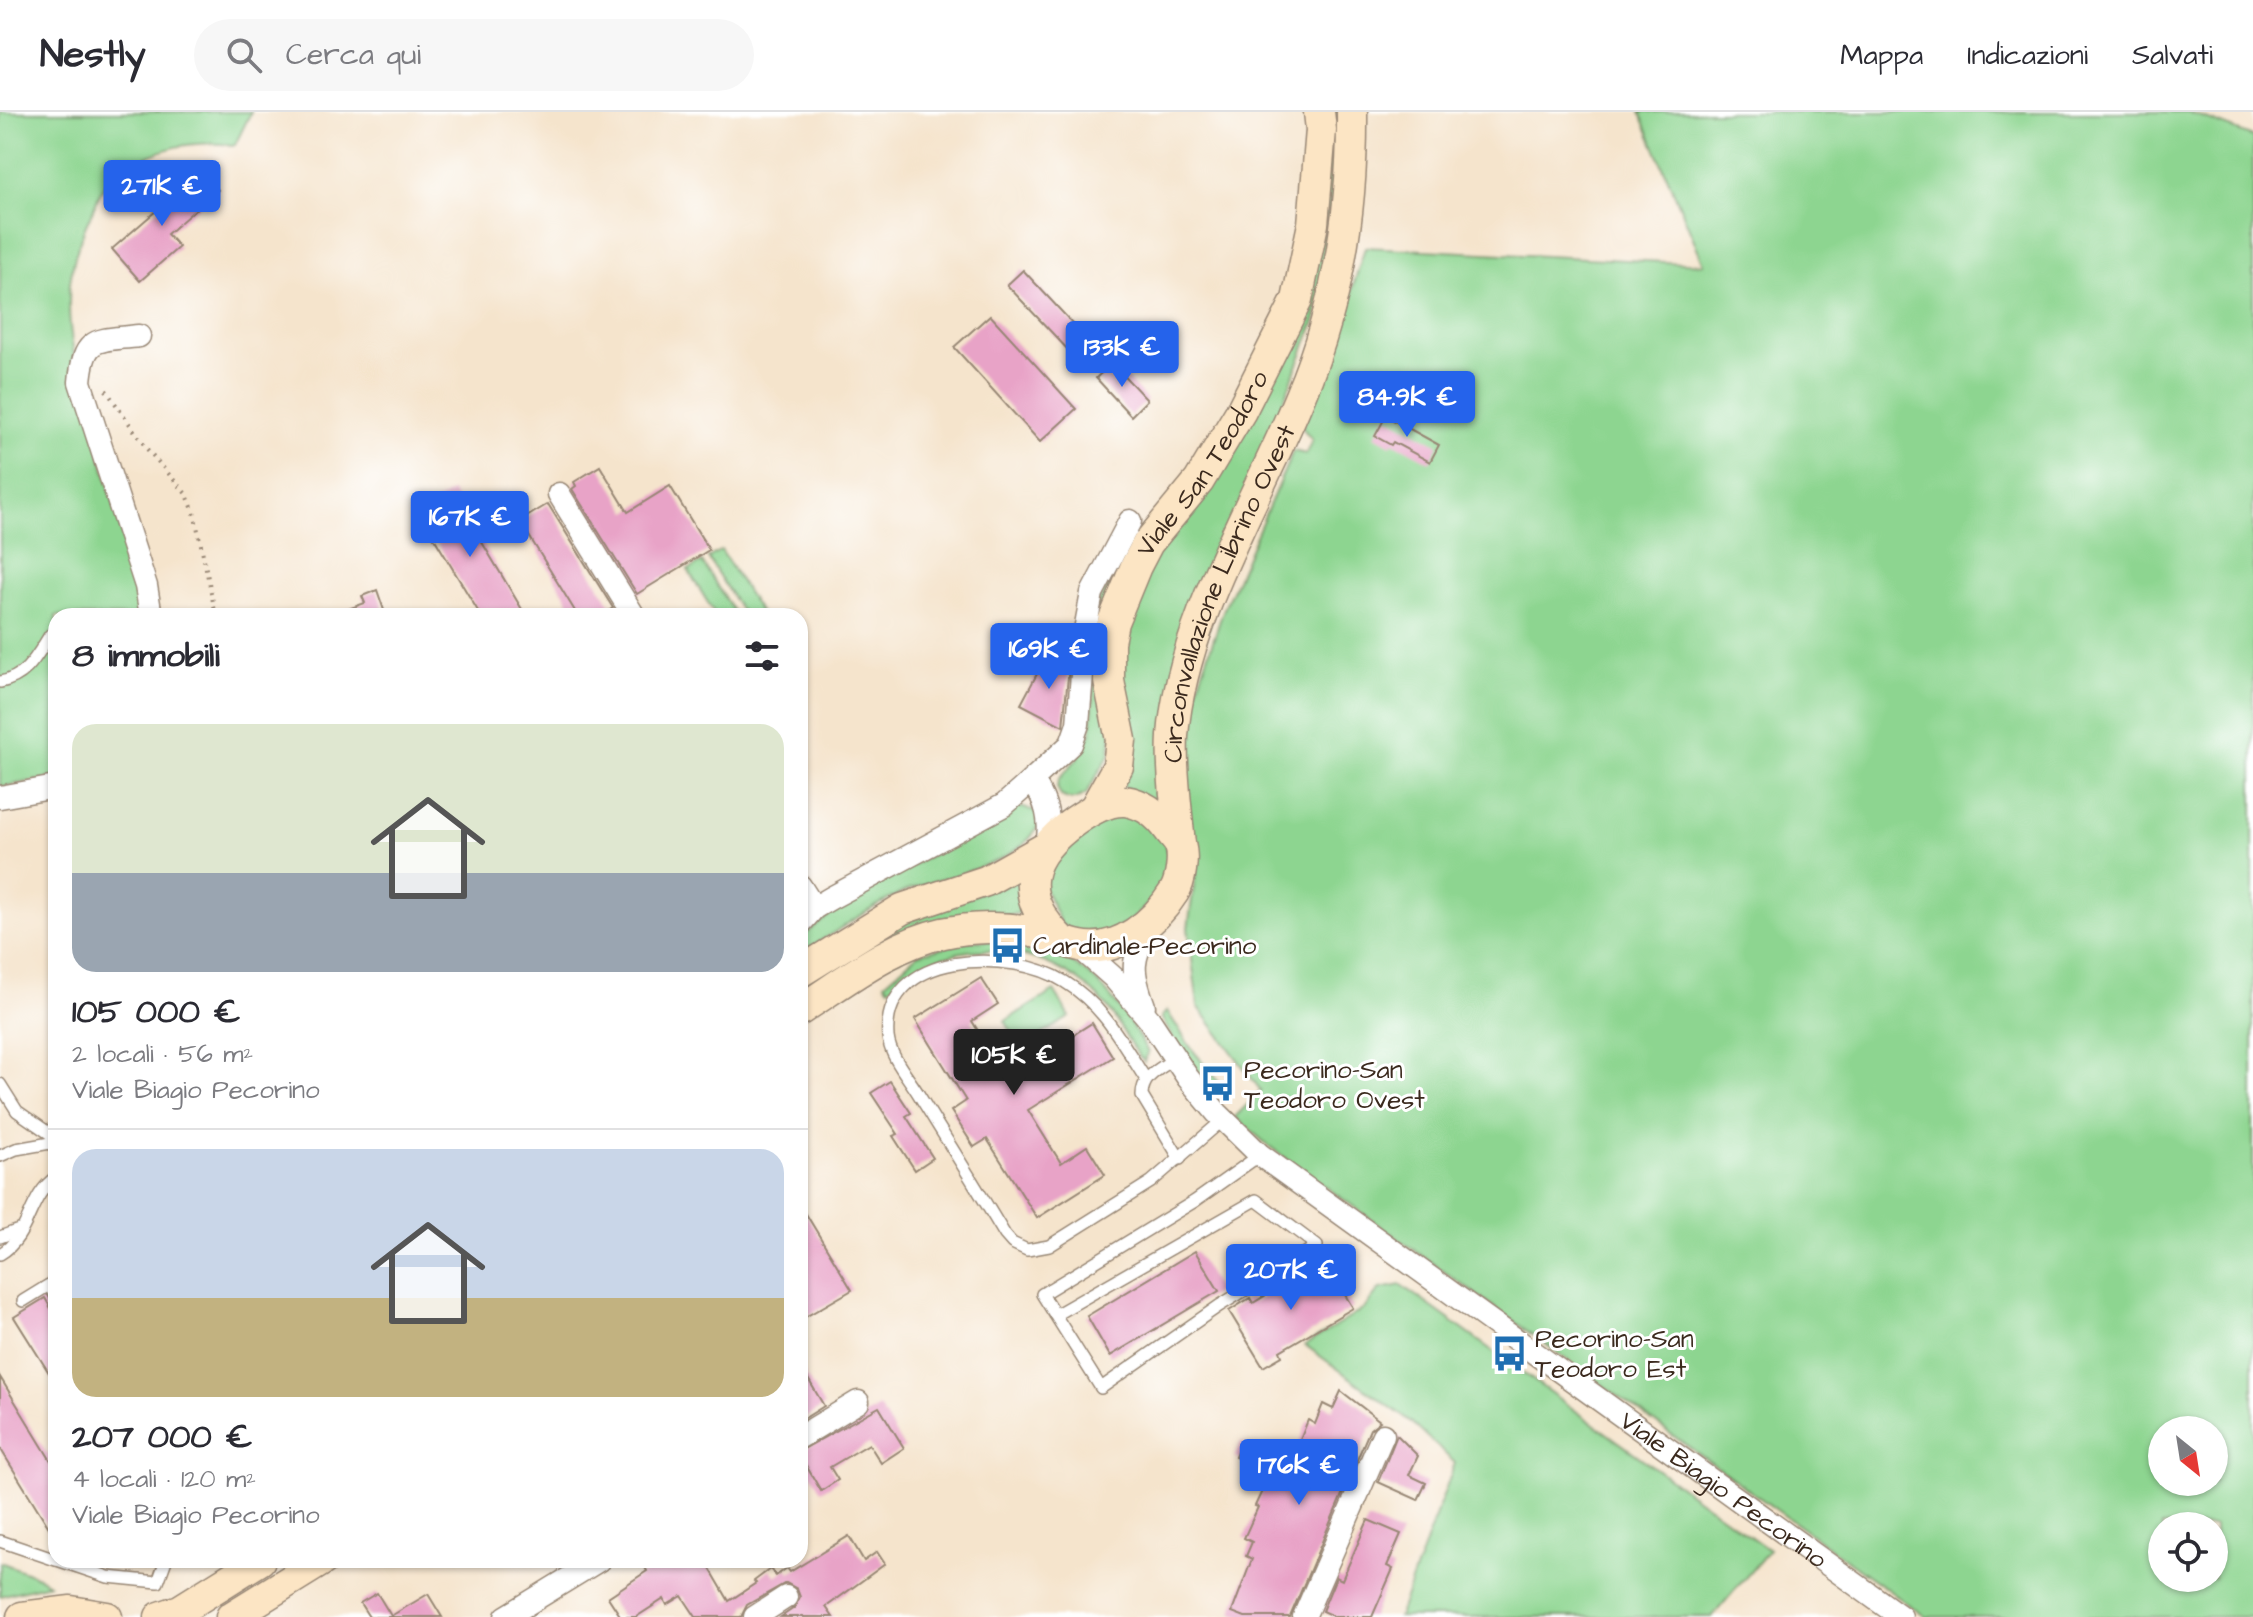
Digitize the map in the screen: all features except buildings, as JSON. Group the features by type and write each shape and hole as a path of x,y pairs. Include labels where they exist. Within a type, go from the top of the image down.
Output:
{"main road":[{"name":"Viale San Teodoro","path":"1090,811 1118,766 1121,740 1109,681 1109,642 1113,622 1148,543 1199,481 1241,411 1297,300 1315,210 1321,130 1319,112"},
{"name":"Circonvallazione Librino Ovest","path":"1180,845 1173,737 1184,681 1199,623 1300,398 1327,320 1347,225 1353,149 1352,112"},
{"path":"808,967 902,909 986,881 1045,847 1090,811 1124,801 1149,808 1180,845 1181,865 1177,886 1150,921 1112,945 1091,948 1031,931 969,929 944,933 895,951 808,1005"},
{"path":"1045,847 1034,864 1035,905 1047,926 1069,943"},
{"path":"160,1617 180,1610 247,1568"},
{"path":"231,1617 310,1568"},
{"path":"22,1617 71,1611 107,1617"}],"street":[{"path":"139,336 96,341 88,347 83,357 80,382 142,572 149,608"},
{"path":"559,494 629,608"},
{"path":"808,915 1037,787 1071,744 1078,724 1086,625 1092,593 1130,521"},
{"path":"1037,787 1067,808 1090,811"},
{"path":"1037,787 1050,827 1045,847"},
{"path":"0,797 48,788"},
{"path":"1149,1019 1135,983 1133,964 1150,921"},
{"path":"1069,943 1114,978 1149,1019"},
{"name":"Viale Biagio Pecorino","path":"1149,1019 1174,1059 1224,1119 1260,1155 1901,1617"},
{"path":"808,1432 858,1402"},
{"path":"1304,1617 1383,1435"},
{"path":"506,1617 586,1568"},
{"path":"755,1617 786,1597"}],"lane":[{"path":"0,682 26,672 48,638"},
{"path":"1145,1078 1117,1031 1099,1008 1067,983 1036,968 994,960 944,966 918,978 889,1009 890,1046 1005,1235 1019,1247 1038,1249 1049,1246 1151,1182 1224,1119"},
{"path":"1174,1059 1145,1078 1142,1096 1180,1159"},
{"path":"0,1084 17,1111 48,1135"},
{"path":"0,1156 48,1142"},
{"path":"1055,1315 1256,1200 1317,1246 1219,1306 1101,1388 1055,1315 1042,1294 1195,1201 1260,1155"},
{"path":"0,1254 18,1240 41,1191 48,1184"},
{"path":"0,1237 23,1229"},
{"path":"23,1301 48,1286"},
{"path":"0,1541 48,1557"},
{"path":"81,1568 108,1577 158,1582 163,1568"}],"path":[{"path":"83,357 147,449 187,495 194,512 214,608"}],"green space":[{"path":"0,112 251,112 235,145 205,143 164,150 112,178 103,187 84,230 70,281 71,334 140,608 48,608 48,778 0,787"},
{"path":"1330,112 1342,112 1342,148 1316,319 1240,510 1159,805 1123,786 1134,763 1133,741 1121,681 1120,646 1146,570 1262,393"},
{"path":"1640,112 2188,112 2253,137 2253,1617 1926,1617 1269,1146 1235,1117 1261,1091 1198,1006 1188,928 1196,871 1187,793 1191,707 1223,611 1293,451 1306,454 1312,440 1302,427 1329,367 1365,247 1704,264"},
{"path":"1142,537 1126,563 1110,754 1086,794 1068,799 1061,796 1057,787 1059,779 1077,759 1091,733 1097,603"},
{"path":"721,550 757,608 739,608 708,558"},
{"path":"702,562 731,608 711,608 688,570"},
{"path":"1020,807 1034,811 1040,817 1034,833 1022,846 1004,857 893,897 808,949 808,933 868,889"},
{"path":"1127,813 1161,834 1171,861 1163,889 1130,922 1105,934 1076,933 1061,924 1044,888 1049,858 1095,819"},
{"path":"1018,877 1024,912 808,995 808,980 908,921"},
{"path":"967,941 1022,943 1045,949 1082,969 1124,1014 1148,1052 1144,1062 1108,1008 1085,986 1066,973 1022,955 999,951 953,954 925,965 889,988 885,983 918,954"},
{"path":"1054,991 1070,1017 1021,1047 1005,1021"},
{"path":"1167,1011 1191,1048 1226,1090 1220,1096 1179,1049 1161,1017"},
{"path":"1401,1285 1769,1550 1712,1617 1398,1617 1455,1463 1411,1422 1305,1345 1364,1309 1380,1289"},
{"path":"0,1562 41,1578 49,1584 0,1596"}],"place":[{"name":"Cardinale-Pecorino","path":"1007,945"},
{"name":"Pecorino-San Teodoro Ovest","path":"1218,1084"},
{"name":"Pecorino-San Teodoro Est","path":"1509,1353"}]}
